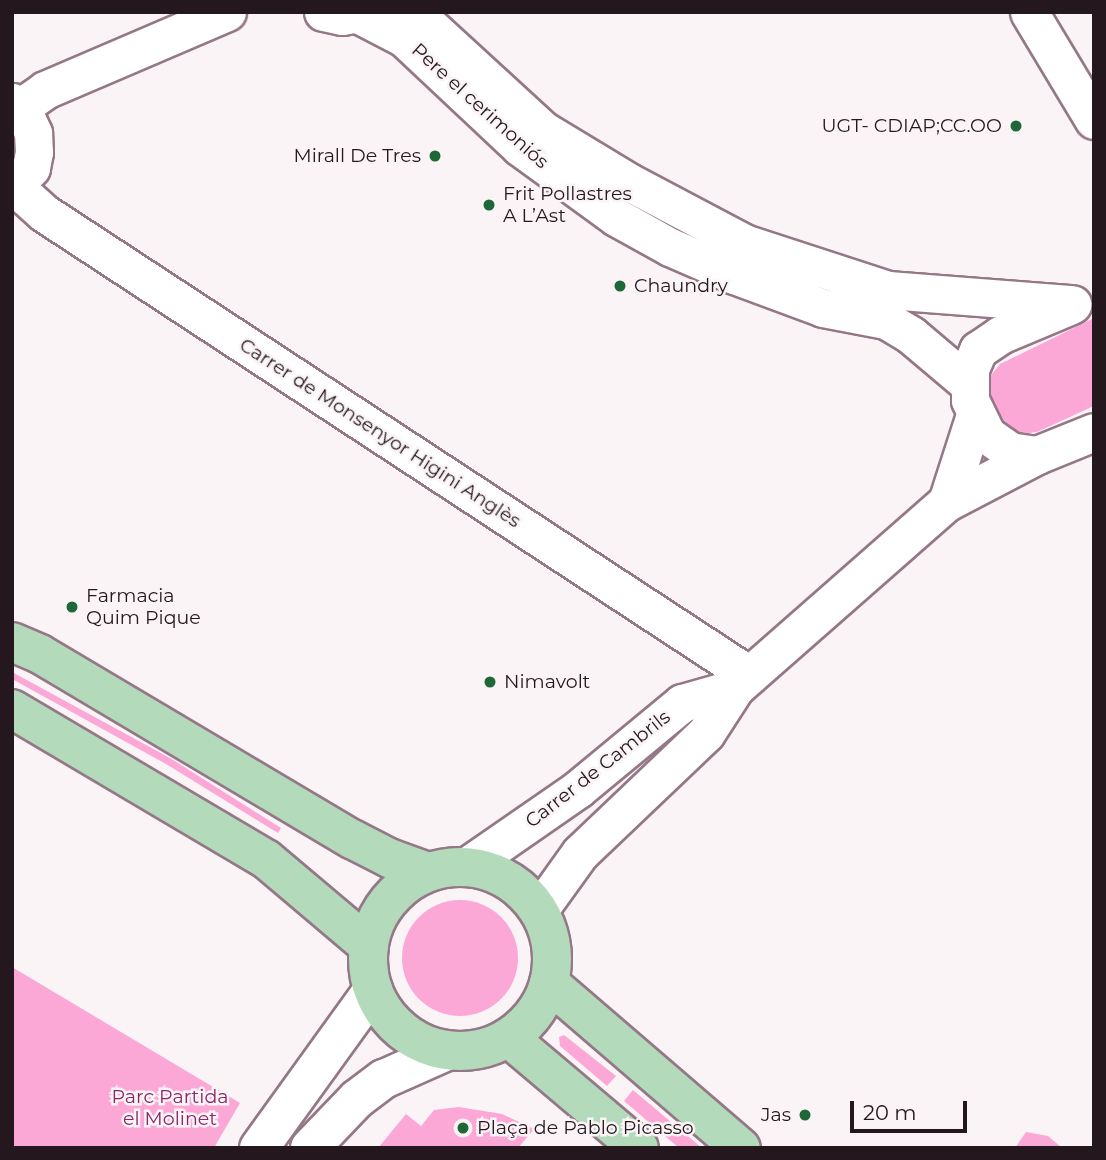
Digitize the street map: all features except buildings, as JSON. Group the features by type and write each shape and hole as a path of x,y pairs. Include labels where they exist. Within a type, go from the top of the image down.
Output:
{"main road":[{"path":"12,642 40,654 352,839 389,858 428,872"},
{"path":"12,709 267,859 369,946"},
{"path":"467,866 489,870 508,880 525,893 539,910 548,930 552,951 549,983 531,1018 509,1038 478,1050 447,1051 423,1043 402,1030 384,1012 373,990 368,968 369,946 384,906 404,886 428,872 467,866"},
{"path":"549,983 741,1148"},
{"path":"259,1148 373,990"},
{"path":"509,1038 639,1148"},
{"path":"310,1148 340,1115 375,1086 447,1051"}],"street":[{"path":"13,186 31,168 34,152 33,133 17,104 227,12"},
{"path":"323,12 363,14"},
{"path":"414,12 543,130 629,182 744,243 888,290 1083,298"},
{"path":"1029,12 1094,120"},
{"name":"Pere el cerimoniós","path":"363,14 404,38 520,147 616,217 670,247 734,275 823,307 886,320 911,335 972,400 987,435 1010,450 1037,455"},
{"name":"Carrer de Monsenyor Higini Anglès","path":"13,186 56,221 742,682"},
{"path":"947,502 972,400 978,350 1000,335 1083,298"},
{"name":"Carrer de Cambrils","path":"539,910 580,853 706,733 742,682 947,502 1037,455 1094,432"},
{"name":"Carrer de Cambrils","path":"467,866 578,789 682,703 742,682"}],"green space":[{"path":"1094,318 1094,406 1037,432 1022,434 996,421 985,393 988,379 1000,364"},
{"path":"12,672 170,758 281,828 278,833 166,764 12,679"},
{"path":"460,900 482,905 501,917 513,936 518,958 513,980 501,999 482,1011 460,1016 438,1011 419,999 407,980 402,958 407,936 419,917 438,905"},
{"name":"Parc Partida el Molinet","path":"12,967 240,1103 214,1148 12,1148"},
{"path":"564,1035 616,1076 607,1086 560,1046 559,1037"},
{"path":"633,1090 702,1148 679,1148 624,1101"},
{"name":"Plaça de Pablo Picasso","path":"459,1107 502,1114 534,1129 518,1148 378,1148 406,1114 421,1126 434,1110"},
{"path":"1026,1132 1048,1136 1062,1148 1015,1148"}],"place":[{"name":"UGT- CDIAP;CC.OO","path":"1016,126"},
{"name":"Mirall De Tres","path":"435,156"},
{"name":"Frit Pollastres A L’Ast","path":"489,205"},
{"name":"Chaundry","path":"620,286"},
{"name":"Farmacia Quim Pique","path":"72,607"},
{"name":"Nimavolt","path":"490,682"},
{"name":"Jas","path":"805,1115"},
{"name":"Plaça de Pablo Picasso","path":"463,1128"}]}
